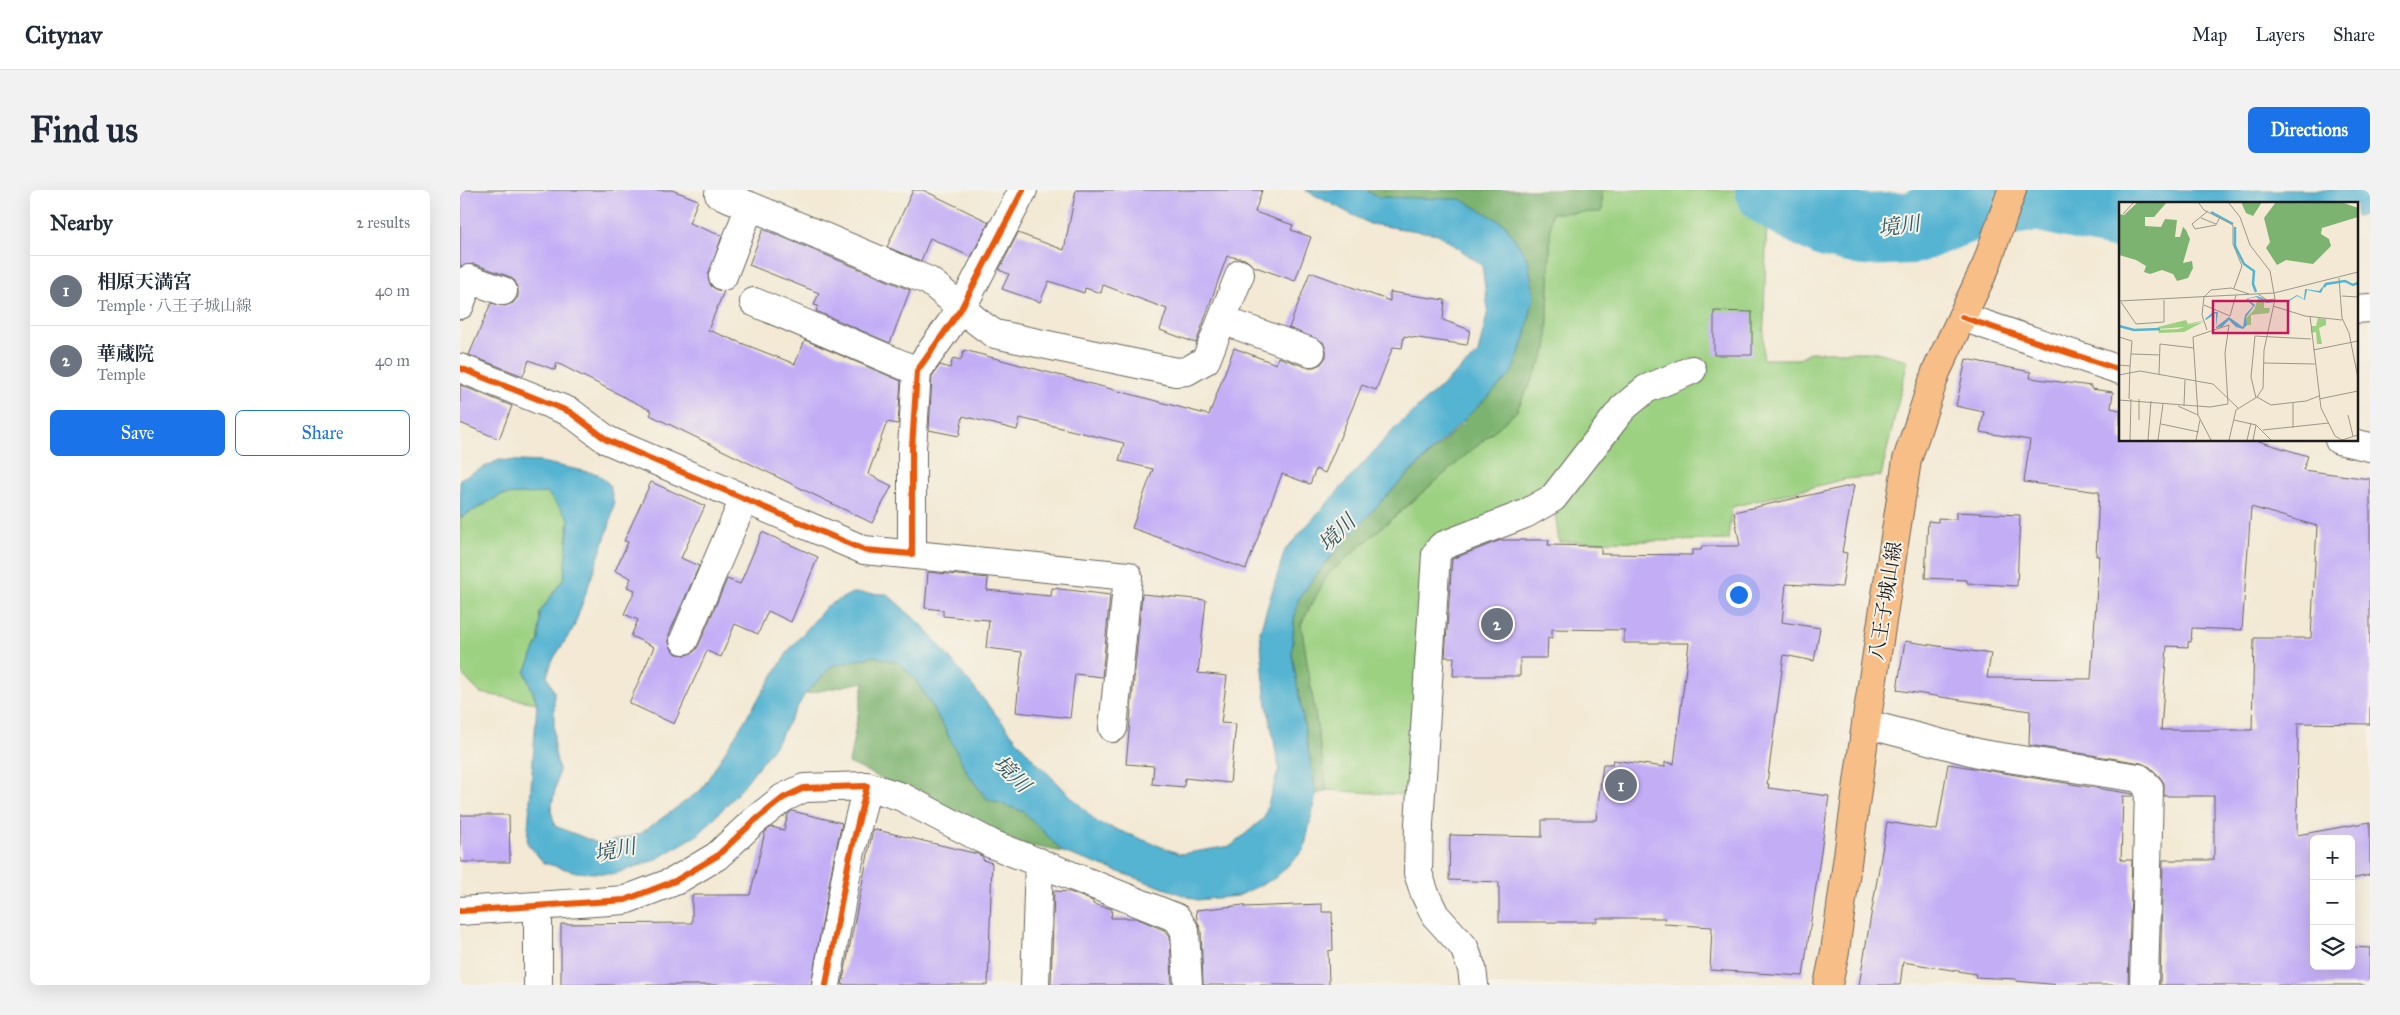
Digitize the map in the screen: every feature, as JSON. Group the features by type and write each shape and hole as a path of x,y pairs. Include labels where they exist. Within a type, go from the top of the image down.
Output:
{"main road":[{"name":"八王子城山線","path":"1828,985 1837,942 1866,724 1907,460 1936,372 1999,232 2012,190"}],"street":[{"path":"912,554 912,448 917,371 961,309 1023,190"},
{"path":"720,194 929,281 947,294 977,323 995,334 1176,372 1192,369 1206,360 1240,274"},
{"path":"723,276 750,206"},
{"path":"460,305 469,279 503,291"},
{"path":"754,302 917,371"},
{"path":"1962,317 2119,370"},
{"path":"1222,320 1312,352"},
{"path":"460,368 570,412 607,440 864,550 1128,576 1113,728"},
{"path":"1474,985 1472,969 1464,947 1435,915 1418,873 1419,824 1436,554 1442,546 1525,514 1553,498 1623,408 1646,389 1692,370"},
{"path":"2344,441 2370,447"},
{"path":"684,640 744,499"},
{"path":"1866,724 1982,754 2139,778 2148,788 2144,985"},
{"path":"826,985 848,860 866,786"},
{"path":"460,911 625,900 675,881 717,856 753,822 783,798 804,788 866,786 902,797 992,844 1178,918 1185,931 1188,985"},
{"path":"1035,985 1039,862"},
{"path":"538,906 538,985"}],"green space":[{"path":"1365,190 1602,190 1602,212 1551,213 1547,349 1516,412 1328,574 1301,624 1327,790 1316,795 1292,655 1294,620 1299,598 1326,562 1388,494 1462,424 1528,260 1505,224 1461,200 1378,197"},
{"path":"1602,190 1742,190 1767,207 1763,359 1798,359 1810,352 1876,352 1908,360 1881,476 1845,479 1732,507 1728,540 1559,542 1555,512 1438,548 1419,796 1327,790 1301,624 1328,574 1516,412 1547,349 1551,213 1602,211"},
{"path":"547,493 569,518 564,578 540,612 539,640 525,672 537,703 480,693 460,672 460,518 501,495"},
{"path":"874,656 899,663 916,680 944,727 968,774 986,798 1024,812 1063,852 1021,844 849,763 864,682 805,694 832,666"}],"water":[{"path":"1305,190 1365,190 1378,197 1461,199 1505,224 1528,260 1534,296 1525,338 1511,374 1388,494 1326,562 1299,598 1294,620 1292,655 1316,795 1304,850 1275,878 1238,896 1197,900 1063,852 1024,812 986,798 968,774 944,727 916,680 899,663 874,656 832,666 805,694 776,744 736,795 699,834 653,861 614,874 576,872 544,863 527,843 537,703 525,672 539,640 540,612 564,578 569,518 547,493 501,495 460,518 460,479 499,460 541,462 598,474 610,485 614,504 609,527 574,627 552,661 547,676 554,691 554,748 559,770 551,810 555,826 600,844 640,834 701,790 789,650 827,606 852,593 887,594 924,627 1030,756 1097,822 1180,854 1231,846 1264,818 1279,768 1265,694 1260,631 1285,550 1395,428 1478,353 1488,310 1482,265 1438,234 1370,224"},
{"path":"1742,190 1798,190 1857,214 1920,209 1950,190 1981,190 1979,220 1913,246 1831,242"},
{"path":"2039,190 2370,190 2370,214 2358,216 2358,202 2119,202 2119,236 2029,219"}],"building":[{"path":"460,190 672,190 698,200 689,223 722,236 708,278 711,286 717,290 724,291 708,330 795,364 805,340 901,381 898,424 887,422 868,474 892,486 872,523 650,415 652,411 557,363 555,370 529,360 523,376 469,355 491,303 505,306 513,303 518,297 518,289 515,281 508,276 474,264 460,266"},
{"path":"913,190 923,190 989,222 971,257 930,238 921,261 887,247"},
{"path":"1076,190 1262,190 1255,212 1293,225 1291,230 1311,237 1295,281 1253,266 1245,259 1227,256 1196,343 1160,330 1167,309 1103,285 1101,293 1085,288 1084,293 1049,281 1040,302 1002,289 1009,274 999,270 1018,233 1064,250"},
{"path":"763,229 910,290 890,343 816,311 818,306 814,305 819,293 749,265"},
{"path":"1310,272 1390,301 1390,292 1445,300 1443,320 1470,330 1467,345 1404,336 1402,348 1393,347 1376,390 1362,385 1325,473 1316,469 1310,484 1282,474 1246,569 1132,528 1153,469 1119,461 1124,443 1020,418 1017,430 963,416 959,436 929,430 932,376 940,365 950,368 953,358 961,360 964,350 1209,415 1234,348 1276,364 1278,357 1306,367 1314,367 1321,364 1326,357 1323,342 1289,328"},
{"path":"1714,311 1752,312 1752,355 1714,355"},
{"path":"1966,359 2031,372 2030,378 2091,386 2091,389 2113,392 2111,408 2119,410 2119,441 2258,441 2308,456 2303,470 2370,479 2370,724 2298,723 2297,835 2370,822 2370,875 2355,878 2355,835 2310,835 2310,970 2355,970 2355,947 2370,948 2369,985 2160,985 2163,860 2214,860 2214,796 2164,796 2164,783 2160,777 2150,767 2141,763 2029,745 2030,711 1897,690 1905,641 1991,654 1987,678 2091,679 2099,556 2096,556 2099,492 2024,482 2030,440 1980,432 1984,412 1956,406","holes":["2251,507 2317,526 2311,638 2254,638 2252,730 2161,730 2167,646 2188,647 2188,642 2191,642 2192,628 2242,630"]},
{"path":"460,385 512,406 499,439 460,423"},
{"path":"651,482 705,506 681,558 699,566 669,634 672,650 677,654 686,655 694,652 698,647 727,579 740,584 762,532 818,557 791,622 768,611 758,634 735,624 721,657 707,651 674,724 629,703 654,647 631,636 638,620 624,614 635,590 627,587 631,578 615,571 628,542 624,541"},
{"path":"1854,485 1842,552 1847,553 1842,587 1786,584 1782,622 1820,628 1814,661 1784,655 1767,784 1769,784 1768,788 1829,796 1803,976 1710,970 1712,927 1664,924 1665,918 1597,918 1597,922 1499,922 1499,882 1449,880 1450,835 1542,837 1542,820 1596,820 1603,764 1612,764 1613,760 1665,767 1665,762 1674,764 1689,643 1624,643 1624,630 1552,629 1552,638 1548,637 1547,658 1520,658 1520,676 1453,676 1454,657 1445,657 1452,559 1501,540 1549,540 1548,545 1601,546 1601,554 1692,555 1692,550 1701,550 1702,546 1740,546 1734,512"},
{"path":"1956,512 2020,515 2017,586 1967,583 1967,580 1925,578 1928,521 1938,522 1938,518 1956,519"},
{"path":"928,572 988,578 987,590 1051,596 1052,588 1110,595 1102,677 1075,674 1070,718 1016,712 1022,652 986,648 989,620 943,616 943,610 925,608"},
{"path":"1142,594 1206,600 1198,673 1227,676 1221,723 1236,724 1230,783 1185,778 1184,787 1152,784 1154,766 1126,764"},
{"path":"1948,764 2133,794 2133,796 2123,796 2121,860 2132,860 2128,985 2060,985 2016,981 2016,979 1975,977 1976,974 1903,962 1900,985 1859,985 1887,822 1937,830"},
{"path":"792,811 842,823 811,985 561,985 561,924 692,923 692,895 750,895 765,832 771,827 784,830 788,814"},
{"path":"460,815 509,815 510,862 460,862"},
{"path":"873,829 978,854 983,857 983,860 992,863 988,985 842,985"},
{"path":"1054,891 1070,892 1093,901 1093,904 1112,909 1111,918 1136,918 1166,931 1170,936 1172,985 1051,985"},
{"path":"1322,904 1322,912 1332,912 1333,950 1328,951 1329,985 1203,985 1201,930 1196,910 1244,905 1244,907"}],"waterway":[{"name":"境川","path":"1771,190 1791,203 1828,222 1865,230 1912,228 1967,206 2037,195 2119,213"}],"cycle path":[{"path":"460,368 570,412 607,440 864,550 912,554 912,448 917,371 961,309 1023,190"},
{"path":"1962,317 2119,370"},
{"path":"460,911 625,900 675,881 717,856 753,822 783,798 804,788 867,786 849,860 826,985"}],"place":[{"name":"華蔵院","path":"1497,624"},
{"name":"相原天満宮","path":"1621,785"}]}
